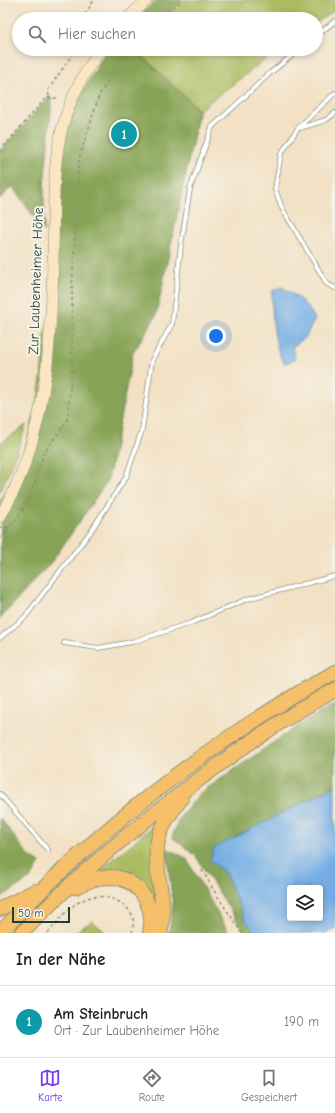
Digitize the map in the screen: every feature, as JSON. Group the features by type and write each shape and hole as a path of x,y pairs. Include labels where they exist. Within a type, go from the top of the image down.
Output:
{"highway":[{"path":"0,933 48,884 129,812 184,770 284,702 335,672"},
{"path":"22,933 65,891 122,840 197,780 244,746 335,690"},
{"path":"160,933 162,907 156,861 157,840 166,820 197,780"},
{"path":"65,891 100,878 112,877 127,881 139,889 148,903 152,917 150,933"},
{"path":"0,909 48,884"}],"street":[{"path":"134,12 147,0"},
{"name":"Zur Laubenheimer Höhe","path":"0,517 28,458 43,399 49,357 56,151 68,107 96,56"}],"lane":[{"path":"327,27 335,17"},
{"path":"323,30 335,21"},
{"path":"0,638 25,617 91,530 126,477 142,430 152,360 172,324 181,245 190,189 212,127 269,74 291,56"},
{"path":"335,92 298,128 281,154 275,189 282,208 327,284 335,288"},
{"path":"298,128 326,120 335,113"},
{"path":"64,643 98,648 132,642 191,623 246,599 335,576"},
{"path":"0,794 48,850"}],"path":[{"path":"86,12 94,0"},
{"path":"167,12 182,0"},
{"path":"49,97 48,90 71,56"},
{"path":"0,538 15,522 27,502 37,477 43,454 67,421 72,368 72,283 79,159 99,96 123,56"},
{"path":"49,97 57,98"},
{"path":"0,151 49,97"},
{"path":"0,527 9,527"},
{"path":"202,870 242,933"},
{"path":"48,933 64,914 77,904 89,898 105,898 119,901 128,908 133,919 132,933"}],"green space":[{"path":"157,0 182,0 167,12 143,12"},
{"path":"182,0 335,0 335,10 323,18 323,12 167,12"},
{"path":"103,56 142,56 199,110 156,316 133,353 108,480 53,560 0,619 1,524 32,457 45,414 52,365 57,185 69,116"},
{"path":"142,56 270,56 199,110"},
{"path":"49,97 52,99 44,187 44,231 12,186 0,199 0,151"},
{"path":"48,325 44,372 36,420 12,487 0,508 0,501 15,473 31,426 42,373 43,350"},
{"path":"26,425 15,458 0,492 0,444"},
{"path":"335,704 335,786 214,848 210,860 225,873 245,919 255,933 245,933 195,855 172,837 179,819 199,794 299,725"},
{"path":"163,817 160,915 151,898 96,874"},
{"path":"0,818 29,856 40,863 31,878 0,898"},
{"path":"166,848 186,858 229,933 169,933 173,905"},
{"path":"92,921 106,933 74,933"}],"water":[{"path":"281,287 301,300 315,319 305,338 292,347 295,357 294,361 284,363 277,348 272,308 272,291"},
{"path":"335,786 335,928 328,933 255,933 245,919 225,873 210,860 214,848"}],"place":[{"name":"Am Steinbruch","path":"124,134"}]}
